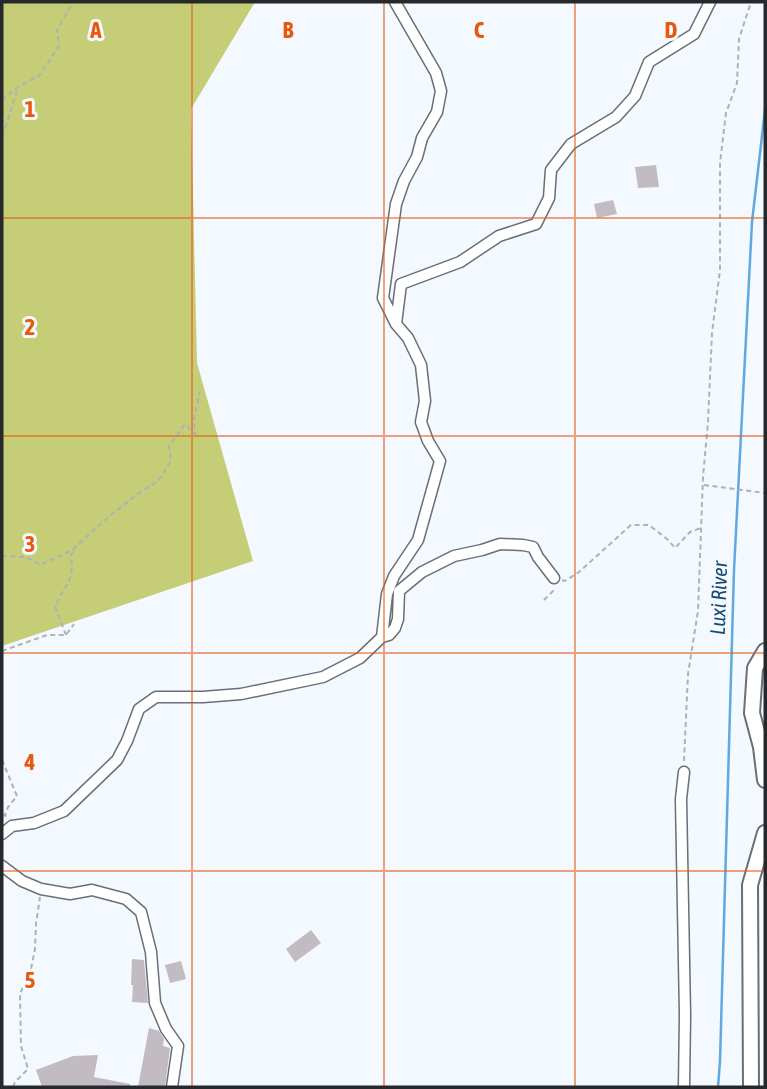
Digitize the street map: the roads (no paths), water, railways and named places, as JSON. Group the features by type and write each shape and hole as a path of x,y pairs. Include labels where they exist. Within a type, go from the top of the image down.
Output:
{"street":[{"path":"382,637 387,594 394,576 418,540 440,461 421,422 425,401 421,365 383,298 396,204 422,138 437,112 441,91 436,73 395,2"},
{"path":"396,324 401,284 460,262 499,236 536,224 549,198 551,170 571,144 616,117 635,96 649,62 694,34 710,2"},
{"path":"2,834 12,826 34,823 64,811 117,760 139,709 156,697 241,694 323,677 360,658 395,628 399,591 422,572 454,556 500,544 533,547 555,583"},
{"path":"765,651 755,668 752,713 761,747 765,780"},
{"path":"684,772 681,799 684,1087"},
{"path":"751,1087 750,885 765,833"},
{"path":"2,866 22,881 41,889 70,894 92,890 126,899 141,912 151,952 155,1003 166,1030 178,1046 172,1087"}],"waterway":[{"name":"Luxi River","path":"718,1087 734,570 752,222 765,110"}]}
